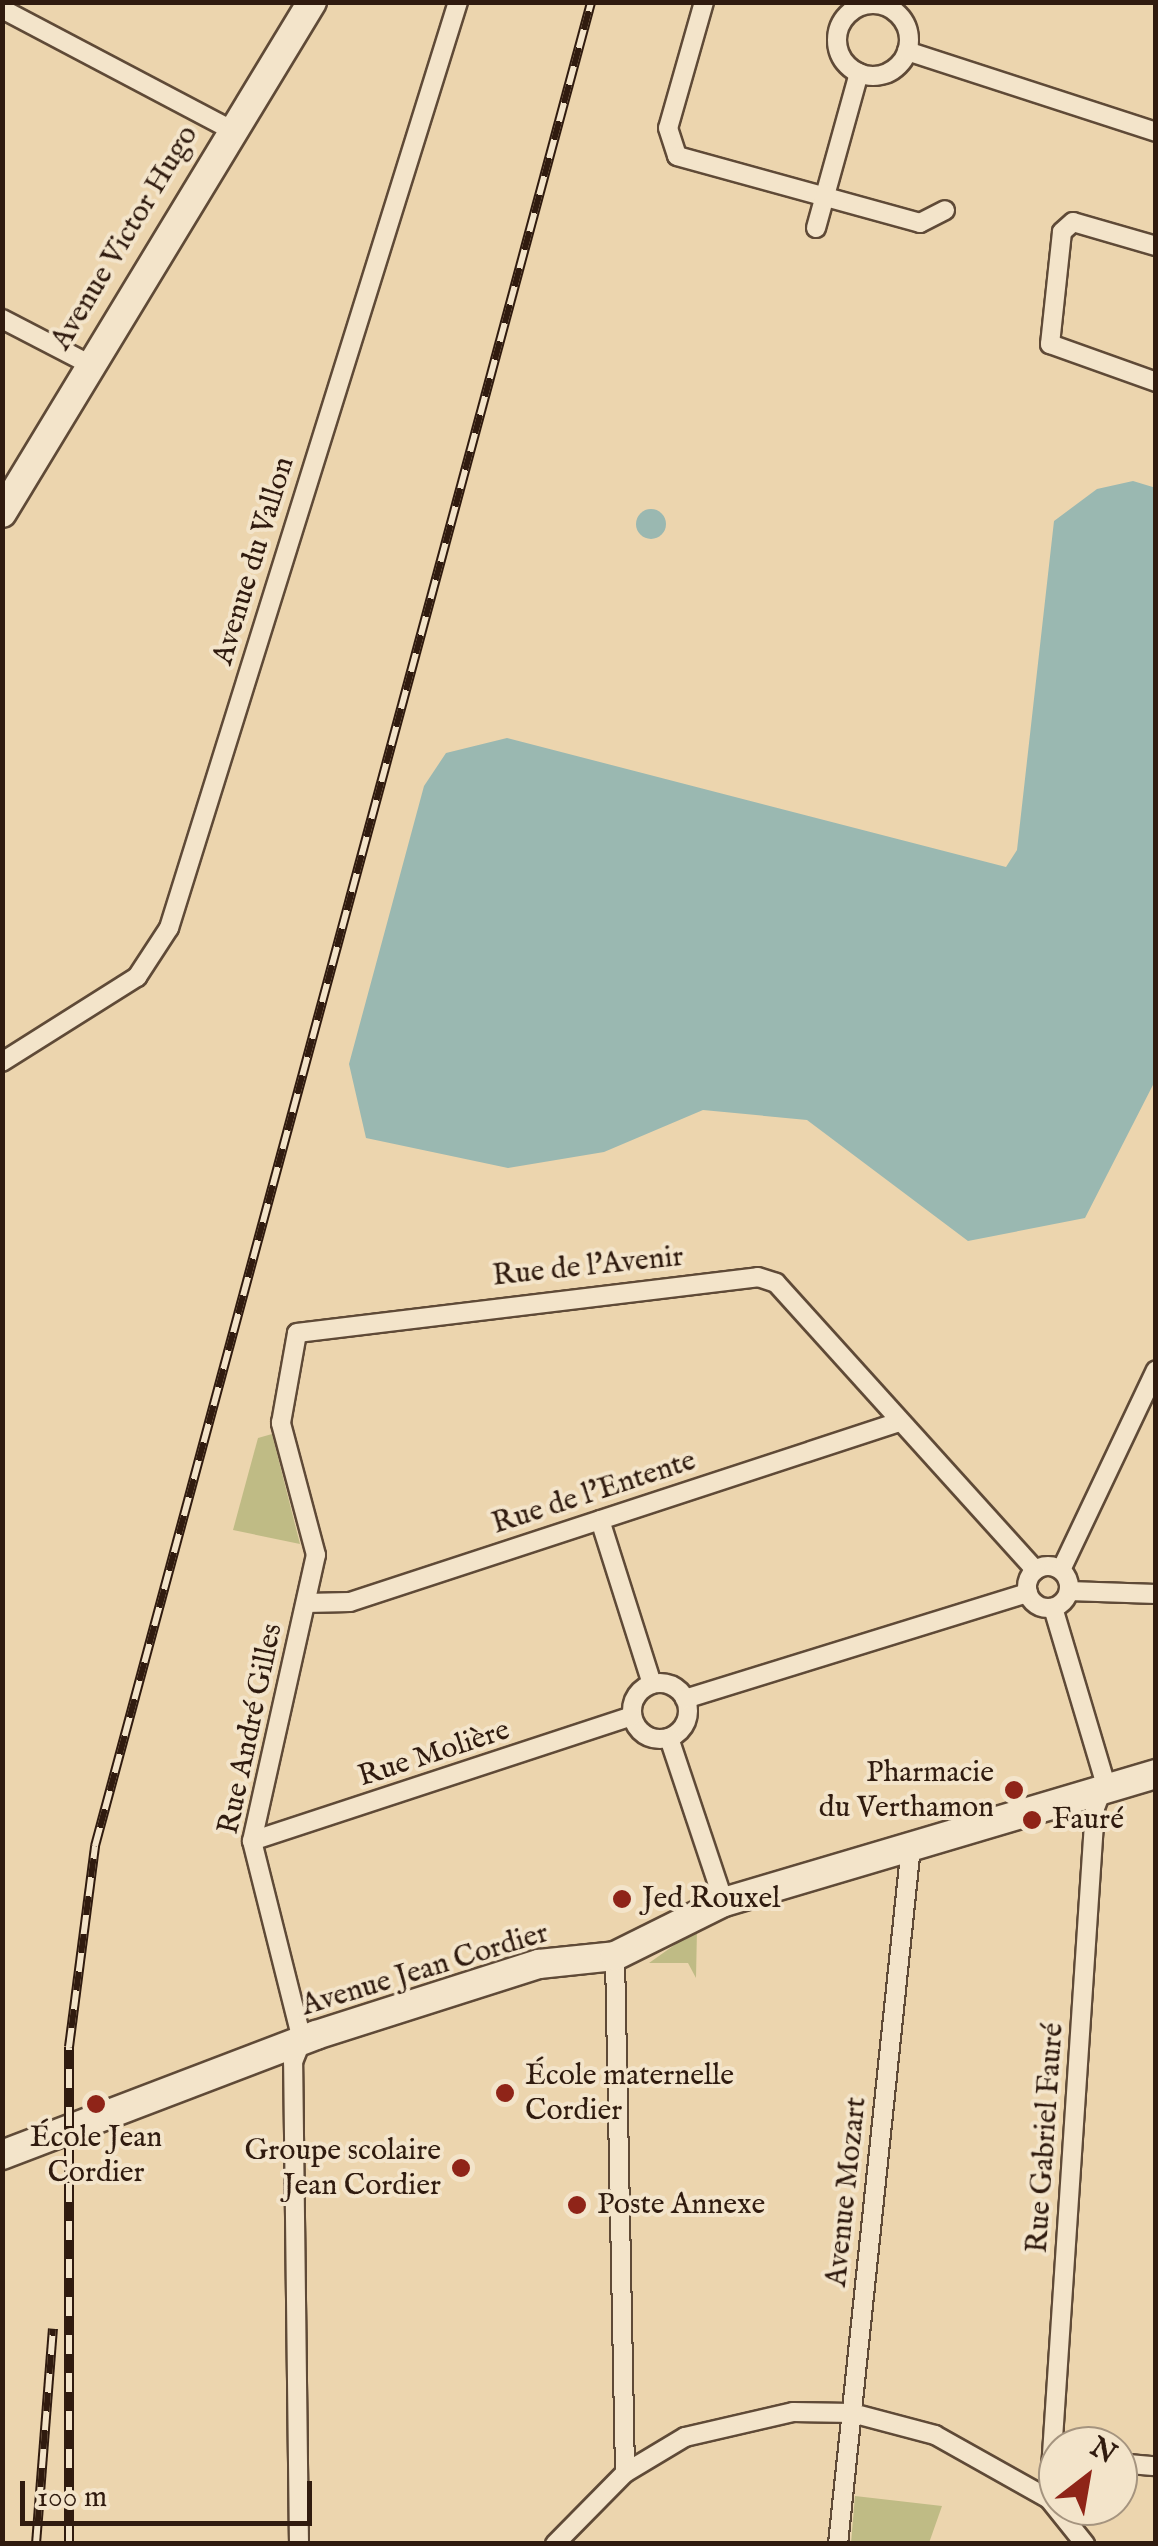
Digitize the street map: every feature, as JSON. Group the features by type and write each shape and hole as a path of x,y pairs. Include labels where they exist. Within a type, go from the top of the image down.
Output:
{"street":[{"name":"Avenue Victor Hugo","path":"2,513 88,363 312,2"},
{"name":"Avenue du Vallon","path":"2,1062 137,977 170,928 458,2"},
{"path":"704,2 666,147 920,223 944,210"},
{"path":"876,3 903,20 907,51 882,75 859,73 844,60 839,32 848,14 876,3"},
{"path":"2,9 230,129"},
{"path":"907,51 1156,132"},
{"path":"816,228 859,73"},
{"path":"1156,246 1073,222 1062,232 1050,344 1156,382"},
{"path":"2,319 88,363"},
{"name":"Rue de l'Avenir","path":"306,1603 316,1555 282,1423 297,1333 317,1324 758,1278 776,1284 896,1423 1035,1570"},
{"path":"1069,1591 1061,1570 1156,1370"},
{"name":"Rue de l'Entente","path":"306,1603 350,1602 896,1423"},
{"path":"600,1520 652,1684 686,1699 1028,1593 1054,1608 1105,1782"},
{"path":"1028,1593 1035,1570 1061,1570"},
{"path":"1069,1591 1156,1594"},
{"path":"1054,1608 1069,1591"},
{"name":"Rue André Gilles","path":"302,2040 252,1841 306,1603"},
{"path":"652,1684 638,1693 632,1716 642,1733 669,1738"},
{"path":"669,1738 688,1718 686,1699"},
{"name":"Rue Molière","path":"252,1841 632,1716"},
{"path":"669,1738 724,1902"},
{"name":"Avenue Jean Cordier","path":"2,2154 302,2040 538,1964 615,1956 724,1902 1105,1782 1156,1774"},
{"name":"Rue Gabriel Fauré","path":"1057,2426 1095,1808 1105,1782"},
{"name":"Avenue Mozart","path":"838,2544 911,1846"},
{"path":"615,1956 625,2473"},
{"path":"299,2544 293,2062 302,2040"},
{"path":"555,2544 625,2473 715,2428 793,2412 852,2412 935,2434 1038,2493"}],"shaded area":[{"path":"272,1434 300,1544 233,1530 258,1438"},
{"path":"697,1929 696,1978 688,1963 649,1963"},
{"path":"855,2496 942,2506 929,2543 851,2543"}],"water":[{"path":"1133,481 1156,488 1155,1081 1085,1218 968,1241 807,1120 703,1110 604,1152 508,1168 366,1138 349,1064 424,786 446,753 507,738 1006,867 1017,850 1054,521 1097,489"},
{"path":"651,509 662,513 666,524 662,535 651,539 640,535 636,524 640,513"}],"railway":[{"path":"69,2544 69,2047 95,1846 591,2"},
{"path":"36,2544 53,2329"}],"place":[{"name":"Pharmacie du Verthamon","path":"1014,1790"},
{"name":"Fauré","path":"1032,1820"},
{"name":"Jed Rouxel","path":"622,1899"},
{"name":"École maternelle Cordier","path":"505,2093"},
{"name":"École Jean Cordier","path":"96,2104"},
{"name":"Groupe scolaire Jean Cordier","path":"461,2168"},
{"name":"Poste Annexe","path":"577,2205"}]}
